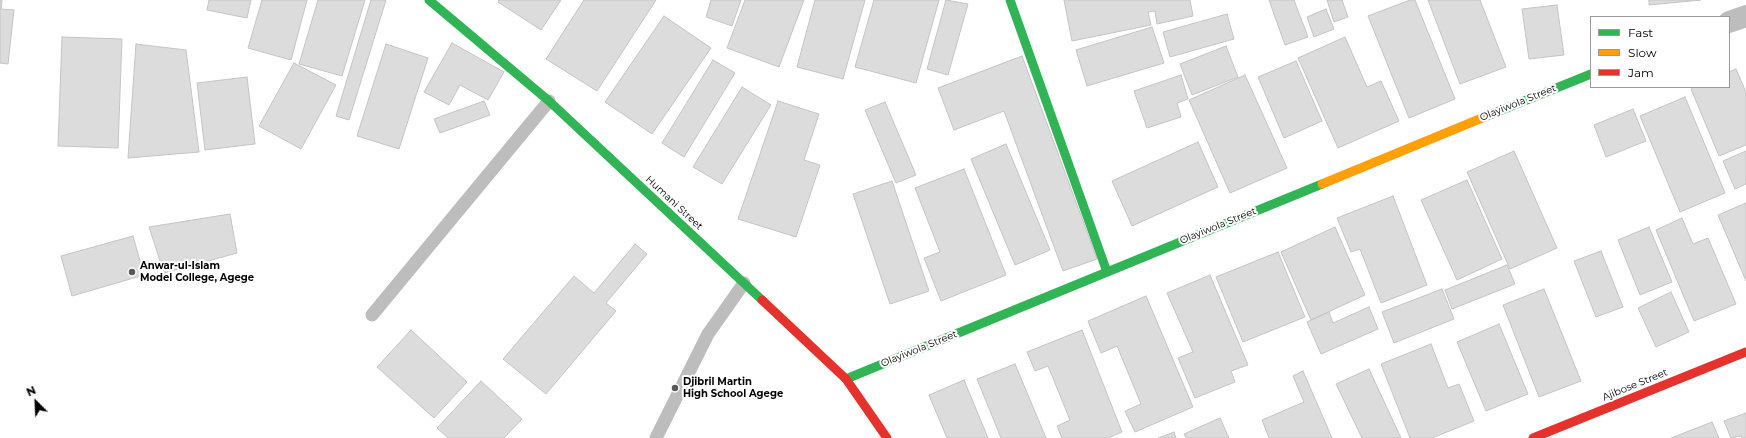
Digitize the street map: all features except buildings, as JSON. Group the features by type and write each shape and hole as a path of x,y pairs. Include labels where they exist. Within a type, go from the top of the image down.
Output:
{"street":[{"name":"Humani Street","path":"429,0 549,101 846,379 887,438"},
{"path":"1010,0 1107,272"},
{"path":"1730,22 1746,16"},
{"name":"Olayiwola Street","path":"846,379 1590,74"},
{"name":"Ajibose Street","path":"1533,438 1746,352"}],"lane":[{"path":"372,315 549,101"},
{"path":"656,438 708,334 744,282"}],"traffic: fast":[{"path":"429,0 549,101 762,300"},
{"path":"1010,0 1107,272"},
{"path":"1482,118 1590,74"},
{"path":"846,379 1322,184"}],"traffic: slow":[{"path":"1322,184 1482,118"}],"traffic: jam":[{"path":"762,300 846,379 887,438"},
{"path":"1533,438 1746,352"}],"place":[{"name":"Anwar-ul-Islam Model College, Agege","path":"132,272"},
{"name":"Djibril Martin High School Agege","path":"675,388"}]}
